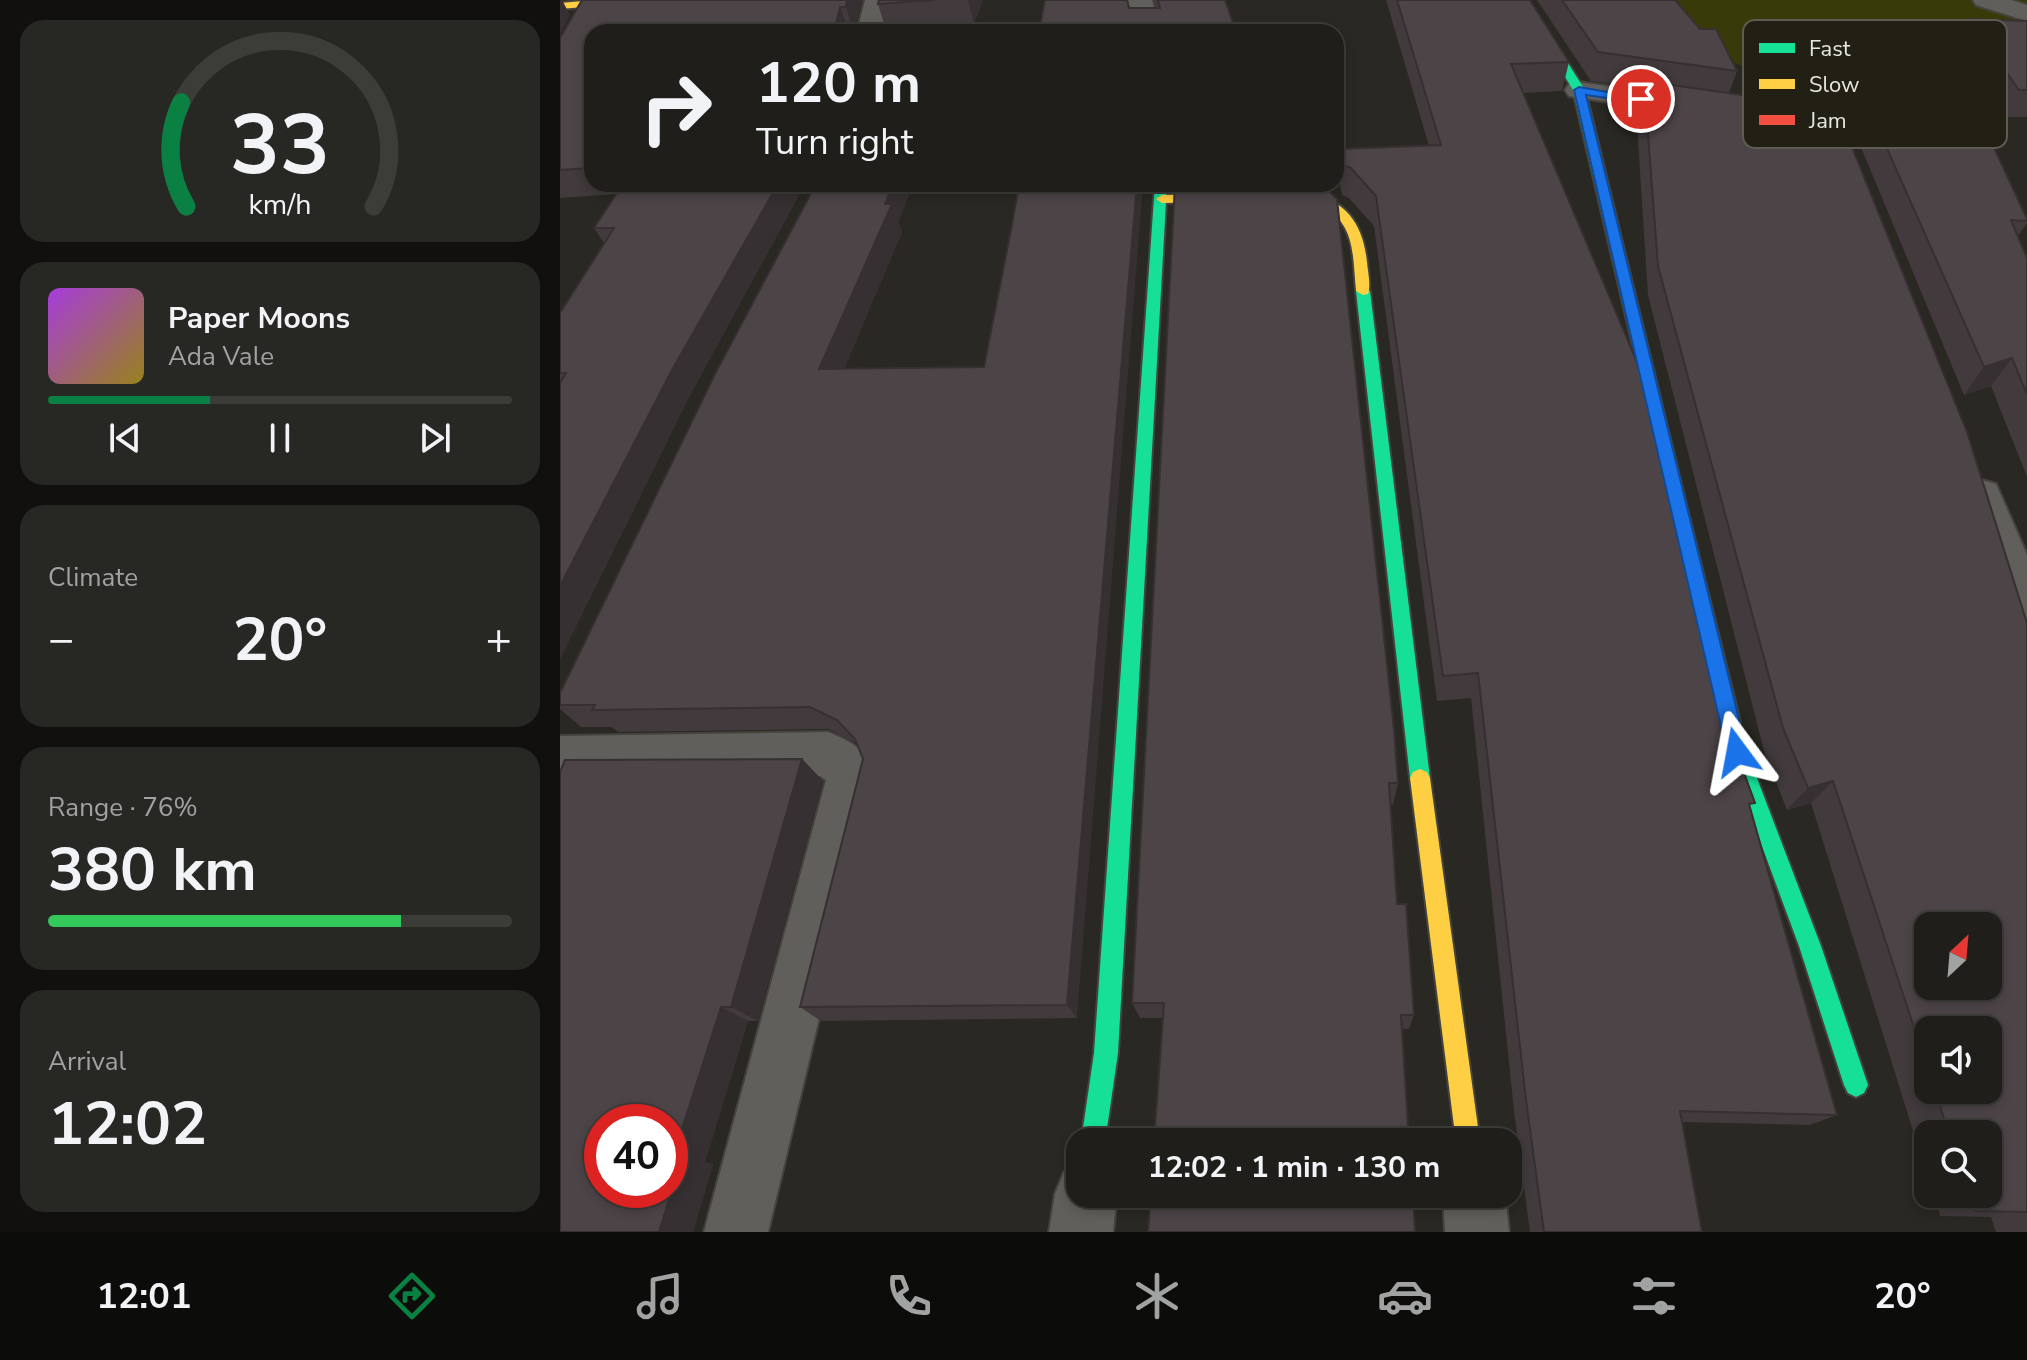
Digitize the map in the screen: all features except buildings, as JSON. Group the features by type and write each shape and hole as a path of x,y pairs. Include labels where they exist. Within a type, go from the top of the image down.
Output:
{"street":[{"path":"560,6 631,0"},
{"path":"872,24 877,0"},
{"path":"1140,0 1145,24"},
{"path":"1523,0 1579,90 1737,752 1810,946 1856,1085"},
{"path":"1985,0 2027,13"},
{"path":"579,28 592,3"},
{"path":"1579,90 1734,113"},
{"path":"1095,1128 1106,1053 1161,192 1311,196 1330,201 1342,209 1355,226 1437,924 1466,1128"},
{"path":"1969,463 2027,608"},
{"path":"560,758 828,754 849,769 851,779 736,1232"},
{"path":"1081,1232 1084,1208"},
{"path":"1475,1208 1477,1232"}],"shaded area":[{"path":"1651,0 2027,0 2027,46 2007,46 2007,20 1743,20 1743,66 1702,52"}],"traffic: fast":[{"path":"1523,0 1579,90 1682,521"},
{"path":"1095,1128 1106,1053 1160,192"},
{"path":"1363,291 1420,778"},
{"path":"1730,722 1737,752 1810,946 1856,1085"}],"traffic: slow":[{"path":"560,6 631,0"},
{"path":"1162,199 1311,196 1328,203 1341,211 1355,232 1363,291"},
{"path":"1420,778 1466,1128"}],"traffic: jam":[{"path":"1682,521 1730,722"}],"route":[{"path":"1641,99 1579,90 1737,752"}]}
